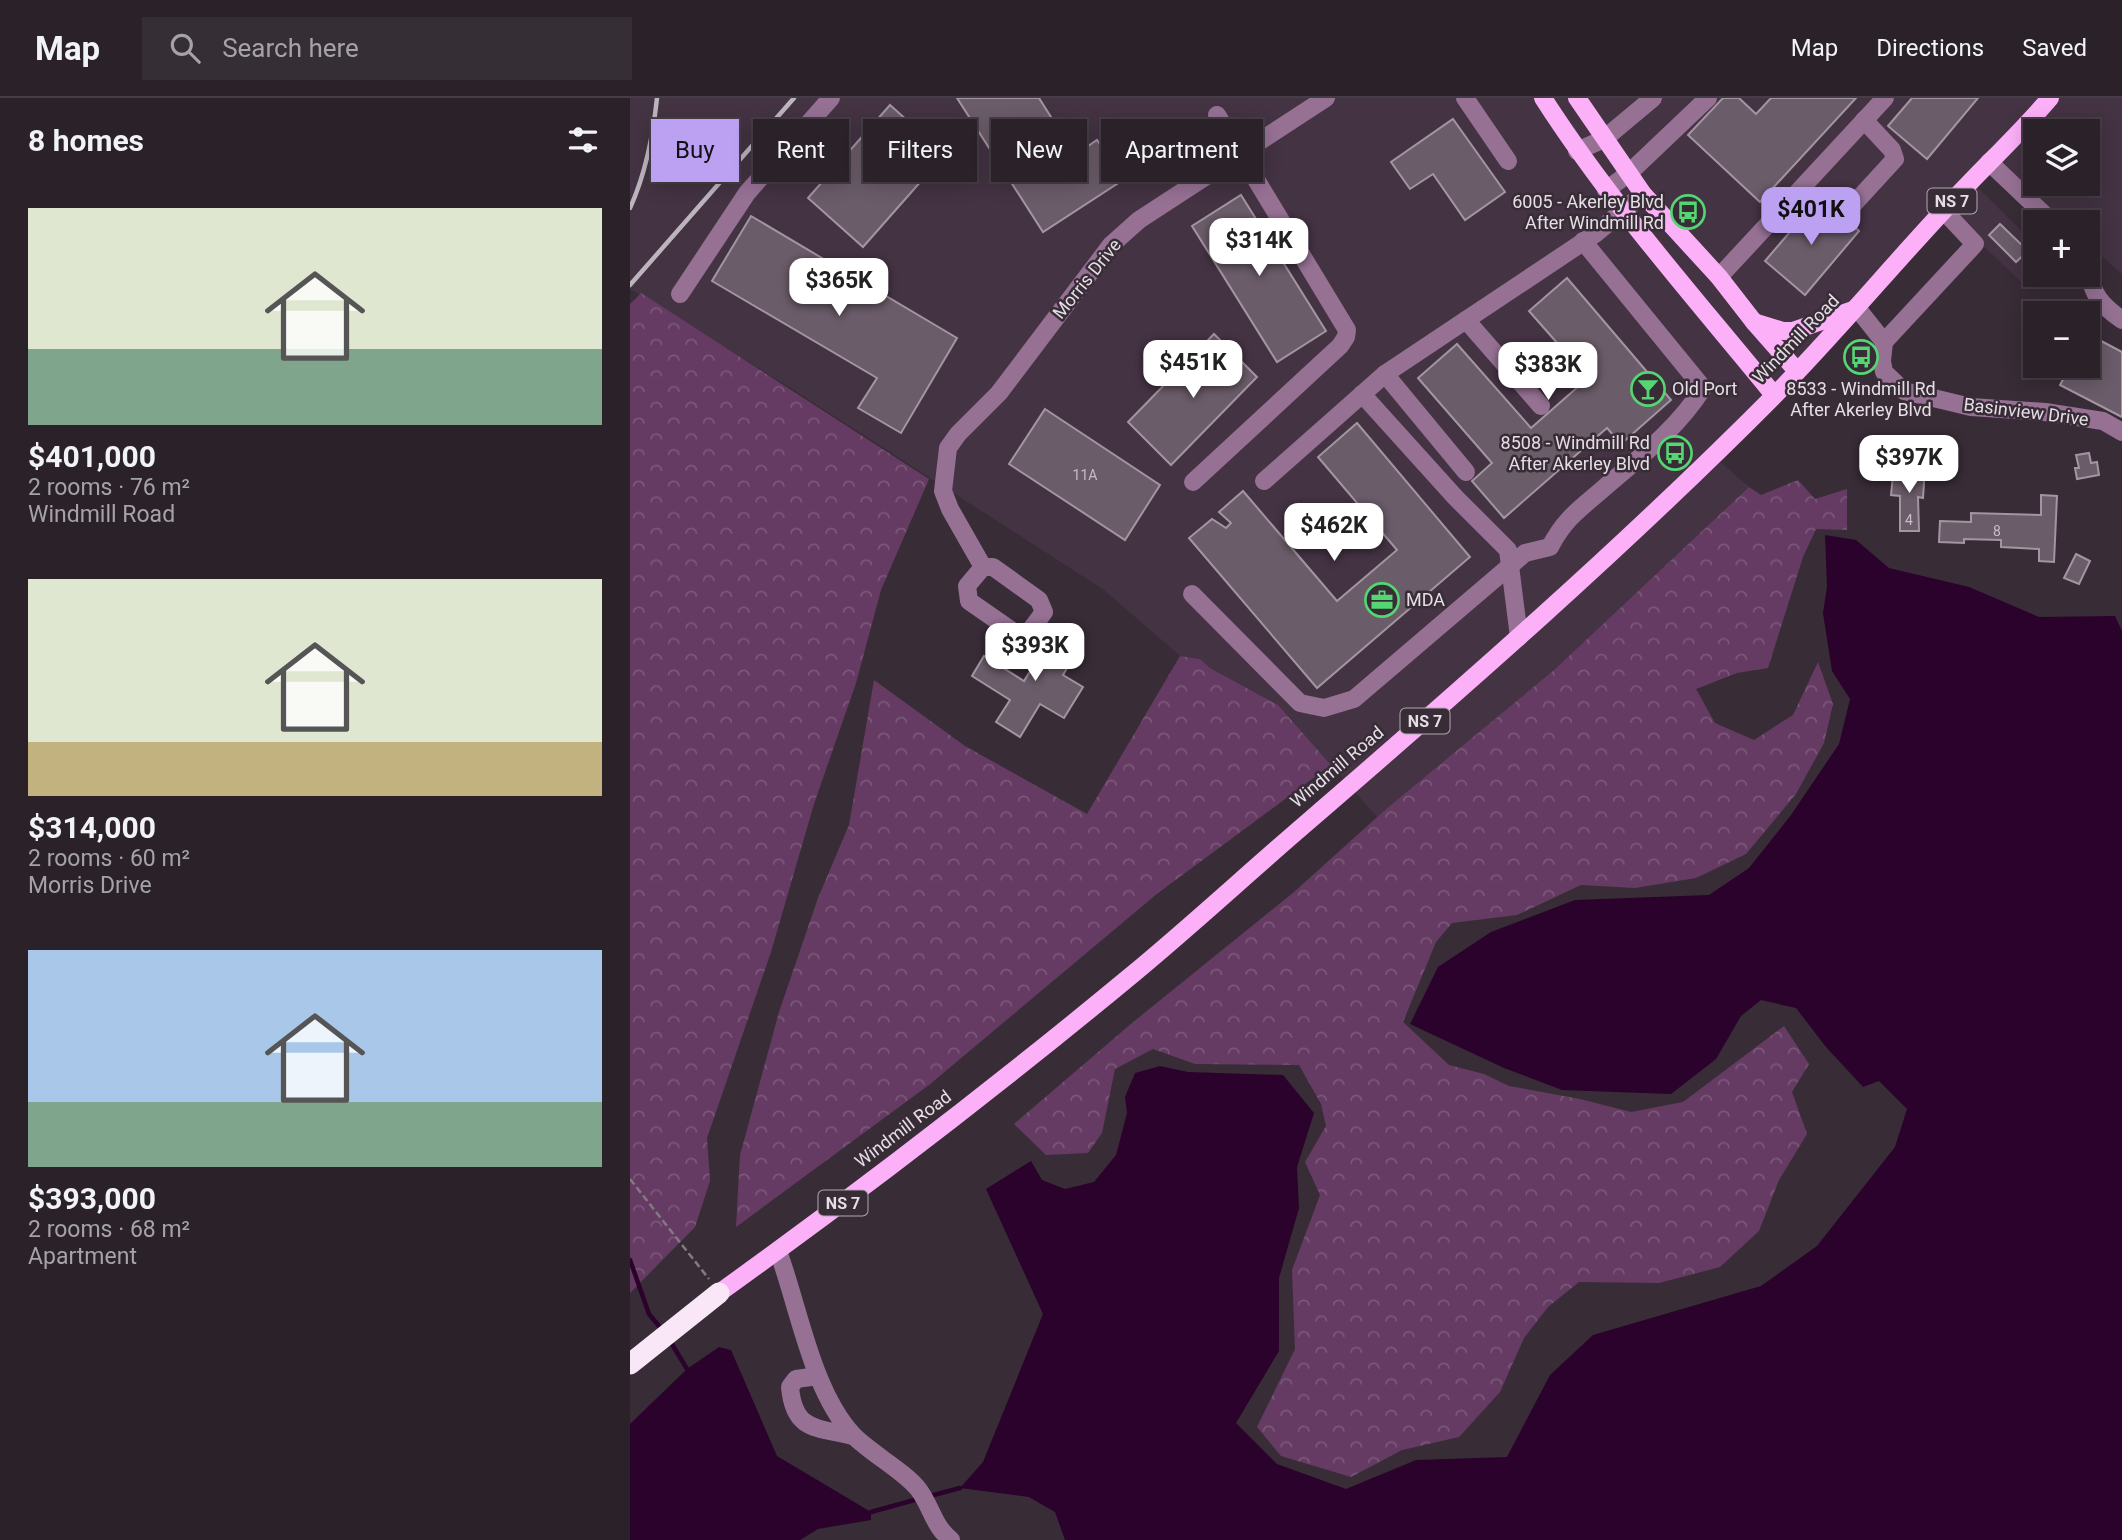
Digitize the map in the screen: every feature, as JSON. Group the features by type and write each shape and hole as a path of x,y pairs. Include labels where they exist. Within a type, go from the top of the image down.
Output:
{"highway":[{"name":"Windmill Road","path":"630,1352 664,1332 719,1293"},
{"name":"Windmill Road","path":"630,1364 664,1332"}],"main road":[{"path":"1543,98 1606,190 1774,395"},
{"path":"1577,98 1643,194 1719,277 1797,371"},
{"name":"Windmill Road","path":"719,1293 964,1111 1137,970 1395,749 1579,583 1774,395 1857,308 1943,210 2017,136 2050,98"},
{"path":"1754,322 1783,331 1793,331 1857,308"}],"street":[{"path":"680,294 747,193 831,98"},
{"name":"Morris Drive","path":"1263,138 1326,98"},
{"path":"1465,98 1508,161"},
{"path":"1577,151 1604,139 1653,98"},
{"path":"1606,190 1628,174 1708,98"},
{"path":"1719,277 1885,98"},
{"path":"1217,115 1220,119"},
{"path":"1848,217 1851,208 1895,159 1892,150 1864,120"},
{"path":"1989,162 2039,210"},
{"name":"Morris Drive","path":"983,566 950,509 943,491 948,448 958,434 999,393 1111,245 1151,211 1196,182"},
{"path":"1193,482 1340,346 1346,337 1347,330 1260,182"},
{"path":"1264,481 1385,374 1583,241 1624,212 1643,194"},
{"path":"1857,308 1884,342 1975,244 1943,210"},
{"path":"1192,594 1300,703 1325,708 1354,699 1510,565 1525,554 1550,547 1561,525 1670,432 1703,388 1583,241"},
{"path":"2093,287 2101,304 2122,320"},
{"path":"1466,320 1541,406"},
{"name":"Basinview Drive","path":"1884,342 1884,372 1904,391 1971,407 2046,412 2103,421 2122,432"},
{"path":"1385,374 1466,472"},
{"path":"1362,394 1455,497 1508,550 1519,637"},
{"path":"778,1251 818,1376 834,1411 853,1436 919,1490 935,1524 951,1540"},
{"path":"818,1376 796,1379 790,1387 792,1406 799,1419 808,1425 853,1436"}],"path":[{"path":"630,1179 719,1293"}],"shaded area":[{"path":"630,98 2122,98 2122,274 2100,255 2100,210 2048,210 2032,196 2100,196 2100,119 2023,119 2023,188 1994,163 1973,183 2023,232 2023,284 1947,211 1714,456 1749,487 1554,670 1377,817 1278,705 1210,668 1200,659 1180,656 1104,590 789,387 630,289"},
{"path":"1825,535 1856,540 1889,568 1969,587 2039,617 2115,616 2122,631 2122,1540 1065,1540 1055,1512 1029,1497 960,1488 983,1462 1043,1314 986,1189 1031,1161 1042,1180 1065,1189 1094,1182 1116,1155 1127,1113 1125,1097 1135,1073 1160,1066 1188,1072 1283,1075 1314,1113 1297,1167 1299,1208 1279,1278 1279,1351 1236,1423 1277,1464 1346,1489 1416,1460 1507,1457 1550,1375 1593,1335 1761,1286 1817,1246 1895,1147 1907,1109 1879,1081 1863,1087 1826,1047 1796,1008 1761,1000 1741,1016 1716,1059 1671,1094 1562,1090 1504,1068 1410,1024 1438,967 1491,932 1575,900 1709,895 1749,868 1791,815 1839,744 1850,699 1832,671 1823,613 1827,587"},
{"path":"719,1347 731,1350 777,1456 871,1512 871,1520 818,1529 800,1540 630,1540 630,1424 687,1369"}],"green space":[{"path":"641,293 929,479 881,590 856,683 814,804 771,952 707,1138 710,1181 695,1227 630,1293 630,304"},
{"path":"1798,480 1815,499 1847,489 1847,530 1816,529 1803,557 1768,668 1737,673 1696,689 1715,723 1754,740 1793,715 1818,662 1833,704 1824,743 1796,794 1746,854 1696,878 1635,888 1581,885 1517,915 1452,923 1436,942 1403,1022 1449,1065 1484,1074 1509,1086 1631,1112 1683,1102 1784,1026 1809,1064 1792,1092 1807,1134 1779,1180 1759,1231 1720,1267 1659,1283 1579,1282 1548,1307 1524,1338 1500,1392 1459,1437 1402,1450 1351,1477 1281,1456 1257,1427 1295,1349 1292,1270 1320,1195 1305,1162 1326,1126 1321,1104 1299,1065 1195,1064 1153,1049 1115,1069 1102,1133 1088,1153 1046,1155 1014,1124 1132,1023 1294,892 1385,810 1554,670 1749,487 1761,495"},
{"path":"1180,656 1200,659 1210,668 1278,705 1331,765 1158,893 929,1085 736,1227 740,1155 779,1012 818,898 849,825 874,680 965,746 1087,814"}],"building":[{"path":"957,98 1039,98 1052,119 991,119 991,151 977,129 977,119 970,119"},
{"path":"1723,98 1739,98 1756,114 1771,98 1856,98 1760,202 1688,135"},
{"path":"1912,98 1978,98 1927,159 1888,126"},
{"path":"890,105 906,119 878,119"},
{"path":"1453,119 1505,192 1465,220 1433,174 1410,189 1391,162"},
{"path":"863,136 863,182 920,182 863,247 808,198 822,182 849,182 849,152"},
{"path":"1097,140 1101,146 1101,182 1120,182 1043,232 1011,182 1087,182 1087,147"},
{"path":"1241,195 1326,331 1277,362 1192,226"},
{"path":"1820,197 1837,213 1840,225 1845,228 1854,226 1859,231 1805,295 1765,261"},
{"path":"751,216 957,338 901,433 858,408 877,378 712,281"},
{"path":"2000,224 2023,246 2023,256 2016,262 1989,235"},
{"path":"1567,278 1671,400 1621,444 1607,428 1504,518 1472,481 1492,463 1418,378 1457,344 1531,428 1588,378 1529,311"},
{"path":"1214,334 1257,377 1171,465 1128,422"},
{"path":"2100,340 2122,352 2122,417 2060,385 2064,378 2100,378"},
{"path":"1045,409 1160,485 1125,540 1009,464"},
{"path":"1357,423 1470,557 1317,688 1189,538 1212,519 1226,528 1231,523 1219,512 1243,491 1337,601 1397,550 1318,457"},
{"path":"2089,453 2091,463 2097,462 2099,475 2077,479 2075,468 2079,468 2076,455"},
{"path":"1894,465 1925,468 1923,498 1918,497 1919,531 1900,531 1900,496 1891,495"},
{"path":"2041,495 2057,496 2054,562 2039,561 2039,549 2001,547 2001,540 1964,539 1964,543 1939,542 1940,521 1971,522 1971,513 2041,515"},
{"path":"2076,554 2090,561 2079,584 2064,578"},
{"path":"1058,626 1083,641 1063,675 1083,687 1064,718 1040,704 1020,737 996,722 1010,700 972,676 984,656 1024,681"}],"waterway":[{"path":"630,1260 649,1314 663,1331"},
{"path":"670,1341 687,1369"},
{"path":"930,1496 960,1488"},
{"path":"871,1512 918,1499"}],"railway":[{"path":"630,208 648,154 657,98"},
{"path":"630,285 794,98"}],"place":[{"name":"6005 - Akerley Blvd After Windmill Rd","path":"1688,212"},
{"name":"8533 - Windmill Rd After Akerley Blvd","path":"1861,357"},
{"name":"Old Port","path":"1648,389"},
{"name":"8508 - Windmill Rd After Akerley Blvd","path":"1675,453"},
{"name":"MDA","path":"1382,600"}]}
